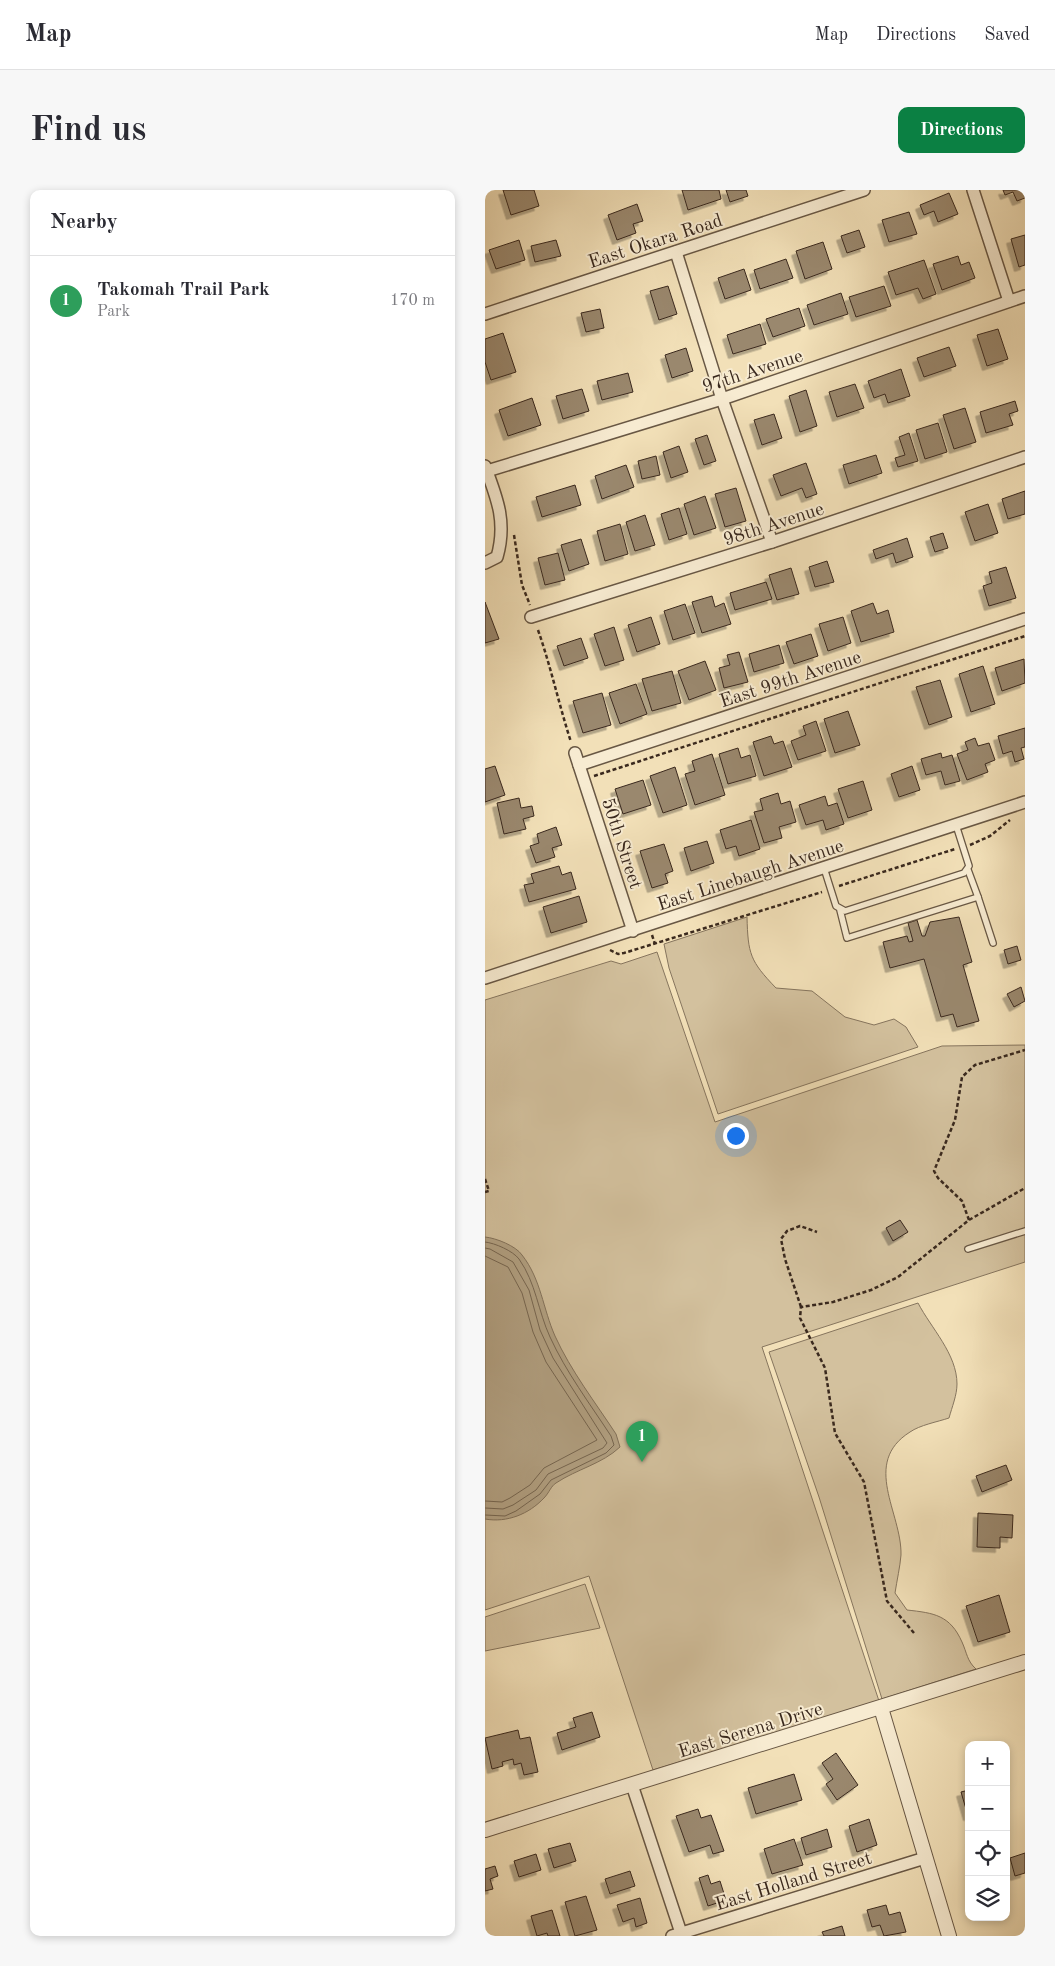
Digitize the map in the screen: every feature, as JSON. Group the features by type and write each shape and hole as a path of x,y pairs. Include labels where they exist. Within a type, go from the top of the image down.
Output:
{"street":[{"name":"East Okara Road","path":"485,314 864,190"},
{"path":"973,190 1009,301"},
{"path":"676,252 722,399 772,542"},
{"name":"97th Avenue","path":"486,468 722,399 1025,296"},
{"name":"98th Avenue","path":"531,611 772,542 1025,457"},
{"path":"486,468 502,518 501,543 497,557 486,563"},
{"name":"East 99th Avenue","path":"579,765 1025,619"},
{"path":"575,752 579,765"},
{"name":"50th Street","path":"579,765 633,931"},
{"name":"East Linebaugh Avenue","path":"485,978 1025,802"},
{"name":"East Serena Drive","path":"485,1830 1025,1662"},
{"path":"881,1708 949,1936"},
{"path":"632,1785 679,1935"},
{"name":"East Holland Street","path":"679,1935 925,1858"}],"lane":[{"path":"956,825 969,866 968,870 993,943"},
{"path":"824,868 830,889 840,910 847,938 978,897"},
{"path":"840,910 845,912 964,873 968,870"},
{"path":"968,1250 1025,1231"}],"path":[{"path":"513,531 522,585 531,611"},
{"path":"538,630 575,752"},
{"path":"592,781 593,776 1025,636"},
{"path":"609,950 618,954 655,944 963,847 990,836 1010,820 1018,817"},
{"path":"648,926 655,944"},
{"path":"969,1220 962,1200 937,1178 934,1171 955,1120 962,1077 975,1065 1025,1050"},
{"path":"485,1179 489,1191 485,1192"},
{"path":"801,1307 833,1302 871,1290 898,1277 969,1220 1025,1188"},
{"path":"817,1232 800,1226 787,1231 781,1239 785,1259 801,1307 800,1318 825,1368 835,1433 864,1482 887,1601 914,1633"}],"shaded area":[{"path":"747,917 748,940 752,956 761,971 776,988 812,991 845,1017 874,1025 894,1019 906,1027 918,1047 718,1114 669,968 664,944"},
{"path":"657,952 715,1122 942,1046 1025,1045 1025,1262 762,1347 879,1701 653,1770 589,1576 485,1610 485,1000 611,961 621,964"},
{"path":"918,1303 953,1362 957,1388 949,1418 910,1432 896,1444 888,1458 886,1473 888,1489 900,1539 901,1555 895,1593 907,1610 933,1614 952,1626 962,1642 969,1660 976,1669 882,1699 819,1497 769,1352"},
{"path":"585,1584 600,1628 485,1651 485,1617"}],"water":[{"path":"485,1237 511,1246 522,1255 528,1264 538,1284 551,1326 561,1349 616,1434 620,1447 605,1458 556,1483 532,1509 517,1516 501,1520 485,1519"}],"building":[{"path":"503,190 534,190 539,206 511,215"},
{"path":"682,190 719,190 721,199 688,210"},
{"path":"726,190 746,190 748,196 730,202"},
{"path":"1003,190 1025,190 1025,198 1017,201 1013,192 1005,195"},
{"path":"949,193 958,214 938,222 934,211 924,215 920,205"},
{"path":"637,204 643,221 633,224 636,233 617,240 608,215"},
{"path":"909,212 917,234 889,242 882,220"},
{"path":"859,230 865,247 847,253 841,236"},
{"path":"1025,235 1025,265 1019,267 1011,239"},
{"path":"519,240 525,260 496,269 489,250"},
{"path":"556,240 561,256 535,262 531,246"},
{"path":"823,242 832,269 805,279 796,251"},
{"path":"958,256 961,265 969,262 975,278 942,290 933,264"},
{"path":"786,259 793,278 760,289 754,270"},
{"path":"924,260 936,294 923,299 918,288 896,295 888,272"},
{"path":"744,269 751,290 725,299 718,278"},
{"path":"668,286 677,314 659,320 650,291"},
{"path":"884,286 891,306 856,317 849,297"},
{"path":"841,293 848,314 814,325 807,305"},
{"path":"799,308 805,326 773,337 766,319"},
{"path":"600,309 604,328 586,332 581,313"},
{"path":"760,324 766,344 733,354 727,335"},
{"path":"998,329 1008,359 987,366 977,335"},
{"path":"503,333 516,372 491,380 485,362 485,339"},
{"path":"949,347 956,366 924,377 917,358"},
{"path":"686,348 693,371 672,378 665,355"},
{"path":"901,369 910,396 888,403 885,394 874,398 868,381"},
{"path":"628,373 633,392 602,400 597,381"},
{"path":"855,384 864,408 837,417 829,392"},
{"path":"582,389 589,411 563,419 556,396"},
{"path":"806,390 817,426 800,432 789,396"},
{"path":"532,398 541,425 508,436 499,410"},
{"path":"1015,401 1018,411 1009,414 1013,425 986,433 980,412"},
{"path":"965,408 976,442 954,449 943,415"},
{"path":"774,414 782,438 762,445 754,420"},
{"path":"938,423 947,452 925,459 916,430"},
{"path":"909,433 918,461 898,467 895,458 905,455 899,437"},
{"path":"707,435 716,461 704,465 695,439"},
{"path":"679,446 688,472 671,478 663,452"},
{"path":"876,455 882,473 849,484 843,465"},
{"path":"656,456 660,475 642,479 638,461"},
{"path":"806,463 817,494 806,498 802,488 781,496 773,475"},
{"path":"626,465 634,487 602,499 595,476"},
{"path":"575,485 581,505 542,517 536,497"},
{"path":"736,488 746,521 725,527 715,494"},
{"path":"1025,491 1025,514 1008,519 1002,499"},
{"path":"705,496 716,528 694,535 684,504"},
{"path":"988,504 998,533 975,541 965,512"},
{"path":"679,508 687,534 669,540 661,514"},
{"path":"645,515 655,545 635,551 626,522"},
{"path":"620,524 628,554 605,561 597,531"},
{"path":"943,533 948,548 935,552 930,537"},
{"path":"907,538 913,557 896,563 893,553 876,559 873,550"},
{"path":"581,539 589,564 569,571 561,545"},
{"path":"558,553 565,580 545,585 538,558"},
{"path":"827,561 834,582 815,587 809,567"},
{"path":"1006,567 1016,598 989,606 983,586 992,583 989,572"},
{"path":"791,568 799,594 777,600 769,575"},
{"path":"766,582 772,599 735,610 730,593"},
{"path":"712,596 715,607 724,603 731,624 702,633 692,602"},
{"path":"485,602 499,639 485,643"},
{"path":"873,603 877,614 888,610 894,632 861,642 851,611"},
{"path":"685,604 695,633 673,640 664,611"},
{"path":"651,617 660,644 637,652 628,625"},
{"path":"843,617 851,643 828,651 819,624"},
{"path":"614,627 624,660 605,666 594,634"},
{"path":"811,634 818,656 794,664 786,642"},
{"path":"581,638 588,658 564,666 557,646"},
{"path":"779,645 784,663 754,672 749,654"},
{"path":"739,652 748,682 724,688 719,668 730,665 727,655"},
{"path":"1024,659 1025,683 1002,691 995,668"},
{"path":"705,661 716,690 689,700 678,671"},
{"path":"983,666 995,704 971,712 959,674"},
{"path":"672,671 681,703 652,711 642,679"},
{"path":"940,680 952,717 929,725 916,687"},
{"path":"636,684 647,714 620,724 609,693"},
{"path":"602,693 611,725 583,733 573,701"},
{"path":"848,711 860,745 835,753 824,719"},
{"path":"816,721 826,751 798,760 791,741 806,735 803,726"},
{"path":"1025,728 1025,747 1021,748 1024,759 1015,762 1012,751 1003,754 998,736"},
{"path":"771,736 774,744 783,741 792,767 764,776 753,742"},
{"path":"975,738 978,746 989,743 995,760 985,764 988,772 967,780 957,754 968,750 965,742"},
{"path":"738,748 741,758 750,755 756,776 728,784 719,754"},
{"path":"941,753 942,758 952,755 960,781 945,785 941,771 926,775 921,759"},
{"path":"712,754 725,795 695,805 685,774 695,771 692,761"},
{"path":"495,766 505,795 485,802 485,769"},
{"path":"912,766 920,790 899,797 891,774"},
{"path":"675,767 687,805 663,813 650,776"},
{"path":"643,780 651,805 623,814 615,789"},
{"path":"863,781 872,810 848,818 838,789"},
{"path":"778,793 781,804 790,801 796,822 779,827 782,838 764,843 754,812 763,810 760,799"},
{"path":"825,796 828,806 837,803 844,824 826,830 823,820 806,825 799,805"},
{"path":"519,798 521,808 532,806 534,816 523,819 526,829 504,834 497,803"},
{"path":"751,820 760,849 739,856 736,846 726,849 720,830"},
{"path":"556,827 562,845 552,848 555,857 536,863 530,846 539,843 537,834"},
{"path":"707,841 714,863 691,871 684,848"},
{"path":"664,844 673,871 665,874 668,883 652,888 640,851"},
{"path":"559,866 562,875 571,872 576,889 529,902 524,885 534,883 531,874"},
{"path":"579,896 587,922 551,933 543,907"},
{"path":"959,917 972,962 963,965 979,1021 957,1027 953,1014 941,1017 924,959 890,968 883,942 907,936 909,942 913,941 908,923 917,920 922,936 925,936 930,922"},
{"path":"1017,946 1021,960 1008,964 1004,950"},
{"path":"1021,987 1025,1001 1014,1007 1007,994"},
{"path":"900,1220 908,1232 893,1241 886,1228"},
{"path":"1006,1465 1012,1480 982,1492 976,1476"},
{"path":"978,1513 1013,1515 1012,1538 1000,1537 1000,1548 977,1547"},
{"path":"999,1595 1010,1632 978,1642 966,1606"},
{"path":"592,1712 600,1737 562,1750 557,1733 576,1727 573,1718"},
{"path":"518,1730 520,1739 530,1737 538,1772 524,1775 521,1763 514,1765 513,1759 502,1762 503,1766 492,1769 485,1738"},
{"path":"836,1753 858,1785 837,1800 826,1784 833,1779 822,1763"},
{"path":"794,1774 802,1800 756,1814 748,1788"},
{"path":"965,1791 965,1806 961,1792"},
{"path":"698,1809 701,1818 711,1815 724,1851 713,1854 710,1845 689,1852 676,1816"},
{"path":"869,1819 877,1845 857,1852 849,1826"},
{"path":"827,1829 832,1847 806,1855 801,1838"},
{"path":"794,1839 803,1865 772,1874 764,1849"},
{"path":"570,1843 576,1861 554,1868 548,1849"},
{"path":"1025,1853 1025,1873 1015,1876 1010,1858"},
{"path":"536,1854 541,1870 519,1877 514,1861"},
{"path":"495,1866 498,1876 490,1879 493,1889 485,1891 485,1869"},
{"path":"630,1871 635,1886 610,1894 605,1879"},
{"path":"708,1875 711,1884 720,1881 726,1900 708,1906 699,1878"},
{"path":"586,1896 597,1930 575,1936 565,1902"},
{"path":"640,1898 647,1923 636,1927 634,1918 623,1922 617,1905"},
{"path":"886,1905 889,1915 900,1912 906,1932 884,1936 880,1925 872,1927 867,1910"},
{"path":"552,1910 560,1936 548,1936 547,1933 537,1936 531,1916"},
{"path":"842,1926 845,1936 824,1936 822,1932"}],"place":[{"name":"Takomah Trail Park","path":"642,1462"}]}
